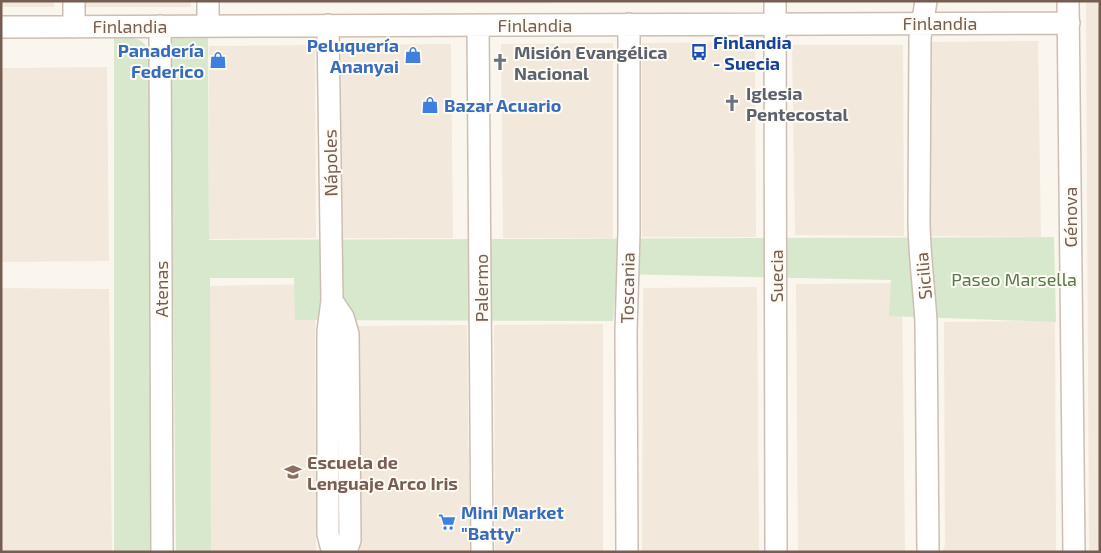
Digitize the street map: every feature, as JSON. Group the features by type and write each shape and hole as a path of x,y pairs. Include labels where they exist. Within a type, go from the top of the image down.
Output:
{"street":[{"path":"74,1 74,27"},
{"path":"208,1 208,26"},
{"name":"Suecia","path":"775,1 776,552"},
{"name":"Sicilia","path":"926,1 920,38 919,238 926,322 928,552"},
{"name":"Génova","path":"1068,1 1074,552"},
{"name":"Finlandia","path":"1,27 1069,23"},
{"name":"Toscania","path":"627,552 626,331 629,24"},
{"name":"Nápoles","path":"328,25 332,301 328,331 328,534 331,546 335,552"},
{"name":"Palermo","path":"478,25 482,552"},
{"name":"Atenas","path":"160,26 162,552"},
{"name":"Nápoles","path":"332,301 343,317 348,334 350,540 346,552"}],"shaded area":[{"path":"1,1 54,1 54,7 1,7"},
{"path":"80,1 191,1 191,7 80,7"},
{"path":"220,1 551,1 551,4 222,4"},
{"path":"1086,1 1100,1 1100,552 1089,552"},
{"path":"1038,41 1041,237 931,236 931,42"},
{"path":"755,42 756,237 642,237 642,43"},
{"path":"613,43 613,238 503,238 501,44"},
{"path":"451,44 453,238 342,238 341,45"},
{"path":"315,45 316,238 209,239 209,46"},
{"path":"792,45 903,45 904,236 795,235"},
{"path":"107,67 109,261 1,262 1,68"},
{"path":"902,283 905,552 798,552 796,284"},
{"path":"315,284 316,552 208,552 209,286"},
{"path":"757,287 759,552 642,552 643,288"},
{"path":"1,288 109,289 112,552 1,552"},
{"path":"1055,321 1056,552 942,552 945,545 944,322"},
{"path":"603,324 603,552 495,552 494,325"},
{"path":"467,325 470,552 360,552 358,326"}],"green space":[{"name":"Paseo Marsella","path":"170,35 208,37 209,240 1054,237 1056,322 889,316 891,280 617,274 613,321 295,320 294,278 210,278 211,552 176,552"},
{"path":"114,37 131,38 141,41 148,49 149,55 152,552 114,552"}],"place":[{"name":"Finlandia - Suecia","path":"699,52"},
{"name":"Peluquería Ananyai","path":"413,55"},
{"name":"Panadería Federico","path":"218,60"},
{"name":"Misión Evangélica Nacional","path":"500,62"},
{"name":"Iglesia Pentecostal","path":"732,103"},
{"name":"Bazar Acuario","path":"430,105"},
{"name":"Escuela de Lenguaje Arco Iris","path":"293,472"},
{"name":"Mini Market \"Batty\"","path":"447,522"}]}
